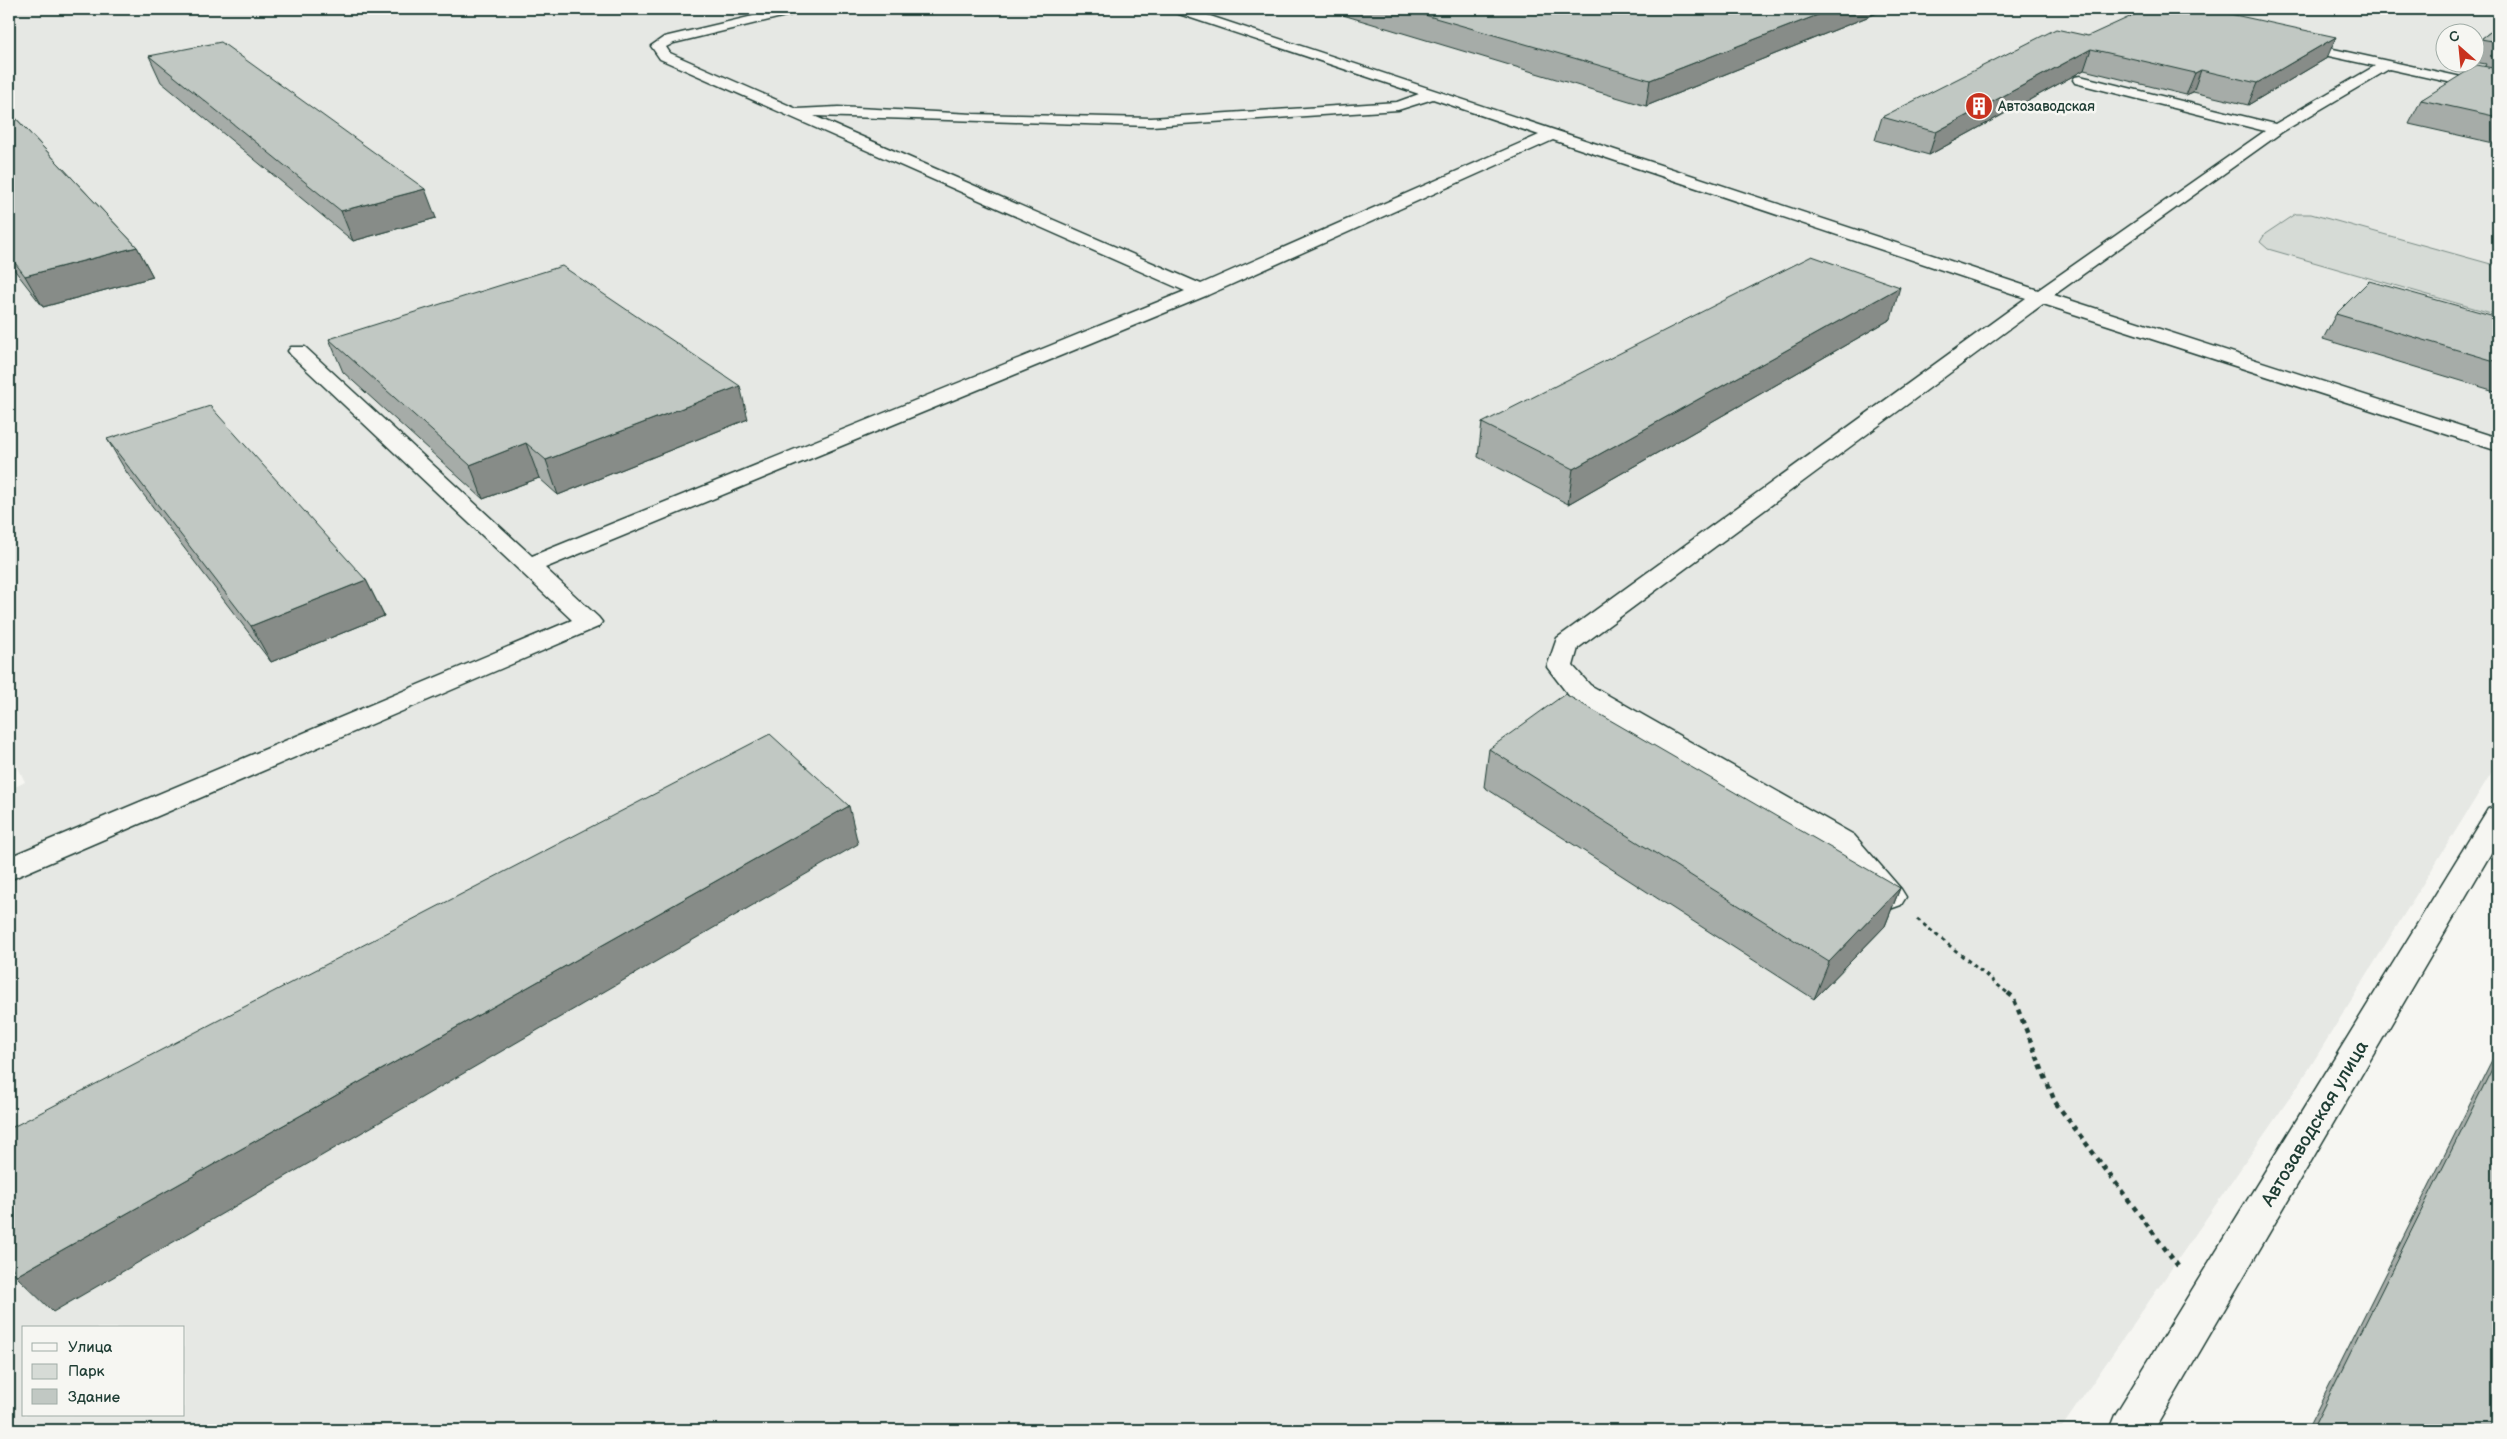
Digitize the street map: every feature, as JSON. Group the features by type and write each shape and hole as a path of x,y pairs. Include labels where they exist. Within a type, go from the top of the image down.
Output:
{"street":[{"path":"798,9 669,40 658,46 665,56 1201,291"},
{"path":"1177,9 2040,297 2498,445"},
{"path":"2133,9 2196,22"},
{"path":"2124,23 2148,12"},
{"path":"2282,41 2498,89"},
{"path":"1891,898 1843,843 1580,692 1560,667 1566,644 2040,297 2277,129 2388,64"},
{"path":"2080,80 2277,129"},
{"path":"795,113 838,111 973,118 1151,122 1398,106 1435,94"},
{"path":"529,566 1201,291 1553,134"},
{"path":"9,869 589,622 298,351"},
{"name":"Автозаводская улица","path":"2130,1430 2498,816"}],"path":[{"path":"1891,898 2013,997 2055,1102 2206,1303"}],"shaded area":[{"path":"9,9 2498,9 2498,762 2302,1080 2060,1430 9,1430 9,790 25,782 9,748"}],"green space":[{"path":"2295,214 2311,214 2498,266 2498,315 2268,249 2260,242 2265,234"}],"building":[{"path":"1404,9 1833,9 1650,80"},
{"path":"2147,9 2207,9 2336,37 2257,83 2201,70 2195,73 2091,49 1936,132 1882,117 2056,29 2088,36"},
{"path":"2498,26 2498,42 2484,40 2484,37"},
{"path":"221,42 425,189 341,211 149,56"},
{"path":"2498,51 2498,58 2490,56"},
{"path":"2484,66 2498,69 2498,117 2421,100 2466,72 2484,72"},
{"path":"9,111 137,247 25,276 9,255"},
{"path":"1812,256 1900,287 1573,469 1482,423"},
{"path":"562,266 740,386 546,460 526,443 470,465 329,339"},
{"path":"2369,281 2498,317 2498,362 2336,314"},
{"path":"210,406 366,580 251,626 107,439"},
{"path":"1565,694 1900,888 1829,962 1489,749"},
{"path":"770,734 849,806 16,1276 9,1258 9,1129"},
{"path":"2498,1057 2498,1430 2312,1430"}],"place":[{"name":"Автозаводская","path":"1979,106"}]}
